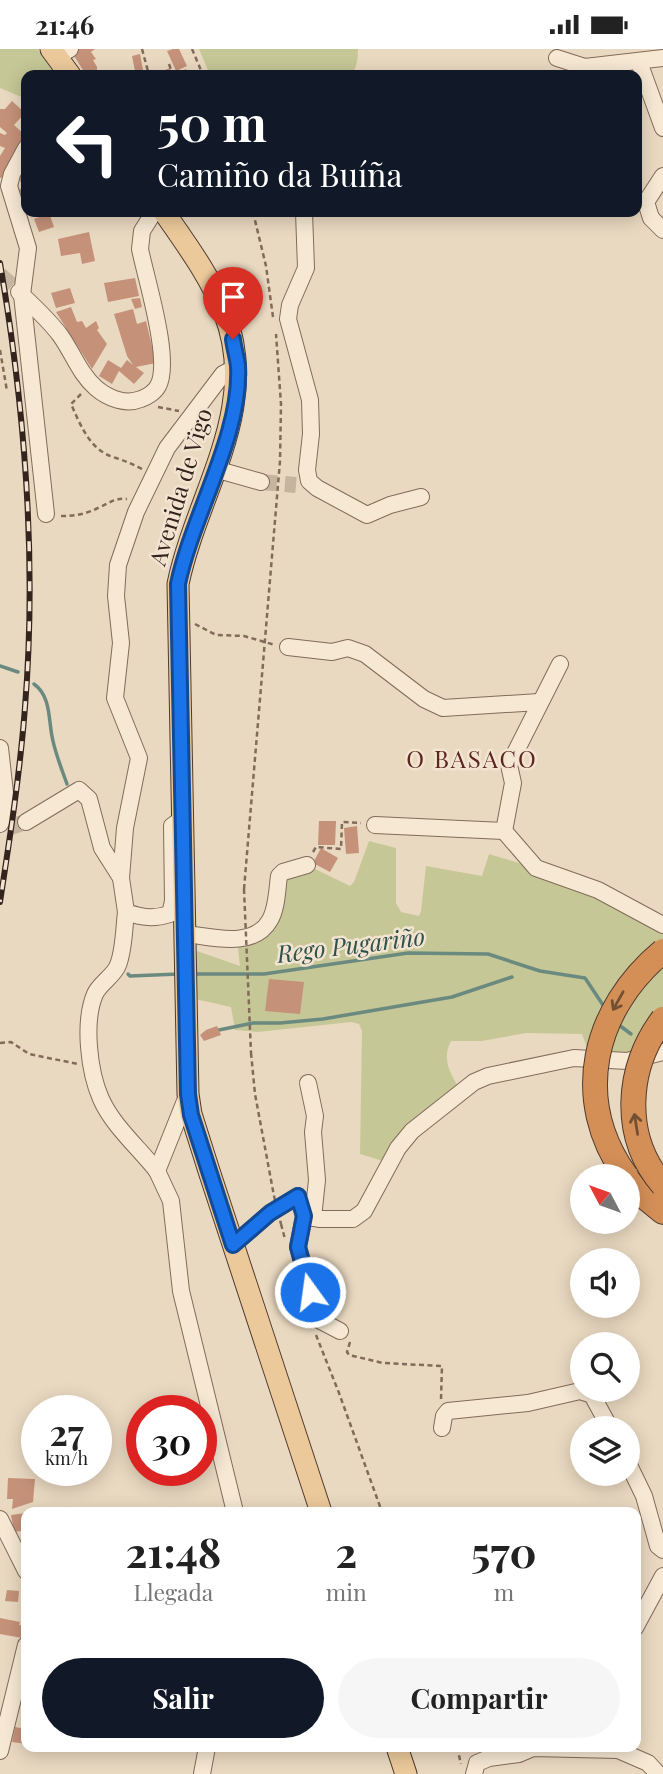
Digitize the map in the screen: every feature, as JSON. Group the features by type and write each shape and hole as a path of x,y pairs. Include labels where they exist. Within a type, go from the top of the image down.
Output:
{"highway":[{"path":"618,1164 608,1147 601,1126 597,1108 595,1065 611,1014 625,988 663,951"},
{"path":"663,1019 641,1055 633,1093 636,1131 650,1168 663,1185"},
{"path":"640,1194 660,1211"}],"main road":[{"path":"59,52 68,70"},
{"name":"Avenida de Vigo","path":"167,217 200,265 224,311 238,366 237,391 230,428 185,554 178,584 188,1094 191,1115 319,1507"},
{"path":"399,1752 406,1774"}],"street":[{"path":"557,58 599,70 663,58"},
{"path":"639,61 663,128"},
{"path":"21,157 9,186 28,248 21,293 46,514"},
{"path":"663,176 644,188 651,218 663,230"},
{"path":"21,293 62,338 88,379 105,394 126,401 147,397 158,388 162,369 162,351 140,249 142,232 151,217"},
{"path":"304,217 306,268 290,305 288,319 310,400 311,435 303,483 368,515 390,505 421,497"},
{"path":"234,1507 181,1291 171,1201 157,1171 113,1119 100,1099 88,1027 94,995 102,982 118,968 126,912 121,878 125,828 139,758 114,698 121,643 116,596 118,565 139,505 167,447 208,391 223,374 238,366"},
{"path":"215,469 261,482"},
{"path":"288,647 332,652 348,648 365,654 424,699 443,708 540,702"},
{"path":"504,831 513,783 509,765 560,664"},
{"path":"0,748 6,811 3,828"},
{"path":"26,822 79,790 89,799 102,848 121,878"},
{"path":"126,912 155,918 170,914 173,901 172,826 183,818"},
{"path":"375,825 504,831 536,868 598,890 663,925"},
{"path":"187,939 237,940 255,933 270,921 279,876 283,872 307,865"},
{"path":"309,1217 353,1219 364,1211 398,1148 412,1131 474,1082 488,1076 574,1058 627,1061 663,1052"},
{"path":"308,1083 315,1116 313,1132 317,1179 309,1217 298,1247 319,1320 340,1331"},
{"path":"157,1171 188,1094"},
{"path":"233,1245 270,1213 298,1196 309,1217"},
{"path":"443,1422 448,1411 528,1403 580,1391 592,1395 603,1416"},
{"path":"639,1486 658,1546 663,1550"},
{"path":"0,1519 21,1561"},
{"path":"641,1617 663,1576"},
{"path":"0,1751 21,1665"},
{"path":"202,1774 206,1752"},
{"path":"468,1770 489,1758 524,1752"},
{"path":"623,1752 648,1763 658,1774"}],"path":[{"path":"142,49 148,70"},
{"path":"192,49 201,70"},
{"path":"169,64 171,70"},
{"path":"254,217 266,266 274,321"},
{"path":"276,335 281,404 280,461 244,889 255,1094 274,1196 287,1245"},
{"path":"0,350 7,391"},
{"path":"88,379 83,391 71,404 88,440 114,458 130,462 154,476"},
{"path":"157,407 174,409"},
{"path":"46,514 75,516 101,507 113,499 126,498 139,505"},
{"path":"178,619 193,622 216,635 244,636 288,647"},
{"path":"307,865 314,848 341,849 342,822 375,825"},
{"path":"0,1043 11,1042 29,1054 64,1062 92,1062"},
{"path":"313,1327 380,1507"},
{"path":"340,1331 352,1336 347,1352 349,1355 383,1363 442,1366 440,1401 443,1422"},
{"path":"459,1752 468,1770"}],"green space":[{"path":"0,49 38,49 52,70 21,70 21,97 0,88"},
{"path":"199,49 358,49 354,70 208,70"},
{"path":"369,841 396,848 396,903 401,912 419,916 426,866 482,876 489,854 536,868 663,925 663,1052 591,1059 582,1034 526,1033 482,1041 451,1041 447,1061 462,1092 389,1163 360,1154 362,1031 359,1024 351,1022 258,1032 235,1030 231,1007 195,999 197,951 240,966 237,940 265,926 279,876 307,865 350,886 354,882"}],"building":[{"path":"95,49 91,52 96,59 93,60 97,70 83,70 71,51"},
{"path":"179,49 187,66 176,70 167,51"},
{"path":"140,54 143,70 135,70 132,56"},
{"path":"12,101 21,109 21,117 14,125 21,131 21,148 6,177 0,178 0,156 5,148 0,146 0,133 7,133 0,127 0,109 5,109"},
{"path":"21,160 21,183 16,170"},
{"path":"21,189 21,199 18,200 15,191"},
{"path":"50,217 54,227 39,232 34,219"},
{"path":"89,232 95,261 82,264 80,253 61,256 58,239"},
{"path":"135,278 139,296 108,302 104,283"},
{"path":"70,288 75,303 56,308 51,293"},
{"path":"140,298 142,307 135,309 131,299"},
{"path":"71,307 77,322 82,321 86,328 96,321 99,328 97,330 107,344 92,369 56,312"},
{"path":"133,309 137,324 146,321 156,363 136,367 144,373 134,384 119,371 112,384 99,376 108,360 121,368 127,360 133,365 127,356 114,314"},
{"path":"319,821 336,821 335,845 318,845"},
{"path":"357,826 359,853 346,854 344,828"},
{"path":"321,848 338,858 330,872 313,863"},
{"path":"269,979 304,982 300,1014 265,1011"},
{"path":"217,1026 221,1035 204,1041 200,1035"},
{"path":"8,1478 21,1478 21,1486 34,1486 33,1502 12,1509 13,1499 7,1499"},
{"path":"21,1514 21,1531 14,1532 11,1515"},
{"path":"7,1590 19,1591 18,1602 5,1601"},
{"path":"0,1618 20,1622 21,1638 0,1634"},
{"path":"15,1727 21,1728 21,1743 12,1742"}],"waterway":[{"name":"Rego Pugariño","path":"0,666 18,672"},
{"name":"Rego Pugariño","path":"34,684 40,689 47,703 51,734 67,784"},
{"name":"Rego Pugariño","path":"193,974 264,974 408,953 488,954 540,971 585,978 605,1008"},
{"name":"Rego Pugariño","path":"128,974 179,974"},
{"path":"219,1030 253,1023 323,1019 452,997 512,977"},
{"name":"Rego Pugariño","path":"619,1025 631,1034"}],"tunnel":[{"path":"0,275 19,292"},
{"path":"261,482 296,485"},
{"path":"7,828 26,822"}],"railway":[{"path":"0,263 22,429 30,596 23,732 0,902"}],"district":[{"name":"O BASACO","path":"472,760"}],"route":[{"path":"233,339 238,366 237,391 230,428 185,554 178,584 187,934 188,1094 191,1115 233,1245 270,1213 298,1196 304,1216 298,1247 310,1292"}]}
